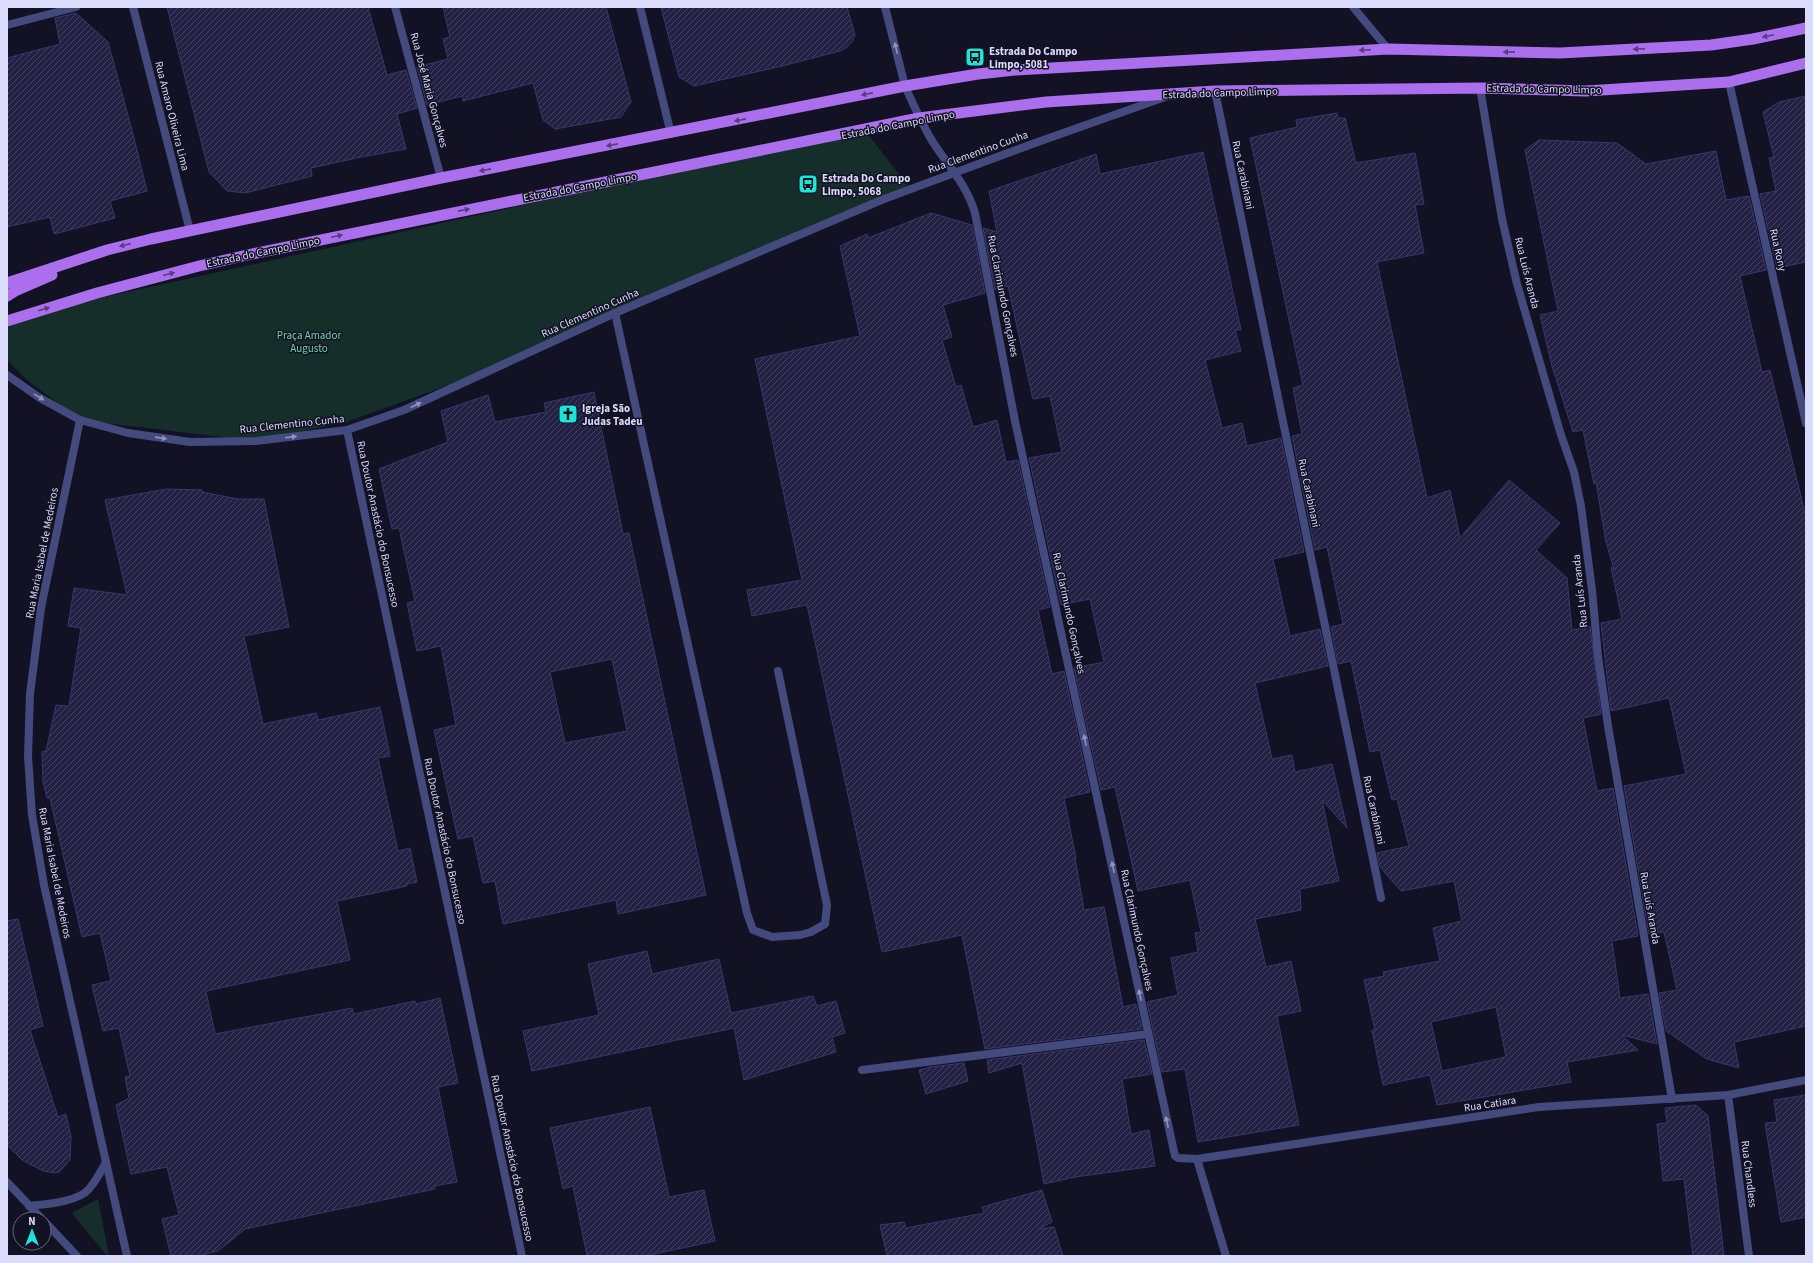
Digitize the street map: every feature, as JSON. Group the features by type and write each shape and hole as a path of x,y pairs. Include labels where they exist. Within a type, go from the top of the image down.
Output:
{"main road":[{"path":"7,283 107,250 190,231 441,178 671,134 906,86 978,74 1015,70 1388,48 1560,53 1711,45 1753,39 1806,28"},
{"name":"Estrada do Campo Limpo","path":"7,321 199,266 252,254 919,118 1046,102 1215,91 1480,88 1586,91 1729,82 1806,63"},
{"path":"7,296 107,250"}],"street":[{"path":"7,26 76,7"},
{"name":"Rua Amaro Oliveira Lima","path":"133,7 190,231"},
{"name":"Rua José Maria Gonçalves","path":"395,7 441,178"},
{"path":"640,7 671,134"},
{"name":"Rua Clarimundo Gonçalves","path":"885,7 906,86 919,118 932,140 965,185 975,213 1015,421 1173,1151 1178,1158"},
{"path":"1353,7 1388,48"},
{"name":"Rua Rony","path":"1729,82 1806,423"},
{"name":"Rua Luís Aranda","path":"1480,88 1502,219 1517,284 1556,420 1574,472 1582,506 1598,656 1607,718 1672,1099"},
{"name":"Rua Carabinani","path":"1215,91 1381,898"},
{"name":"Rua Clementino Cunha","path":"7,375 40,398 80,420 128,433 190,442 256,441 347,430 404,410 615,313 884,199 1135,107 1176,94"},
{"path":"615,313 747,913 753,930 772,937 800,935 811,932 825,924 827,905 778,671"},
{"name":"Rua Maria Isabel de Medeiros","path":"80,420 41,608 30,694 28,756 32,815 44,885 127,1256"},
{"name":"Rua Doutor Anastácio do Bonsucesso","path":"347,430 522,1256"},
{"path":"862,1070 1148,1034"},
{"name":"Rua Catiara","path":"1178,1158 1197,1159 1539,1107 1728,1094 1806,1080"},
{"name":"Rua Chandless","path":"1728,1094 1749,1256"},
{"path":"1197,1159 1226,1256"},
{"path":"29,1206 68,1199 88,1190 106,1162"},
{"path":"7,1182 34,1211"},
{"path":"52,1229 77,1256"}],"green space":[{"name":"Praça Amador Augusto","path":"865,130 910,189 496,368 346,422 256,441 80,420 27,380 7,360 7,328 32,313"},
{"path":"98,1199 109,1256 107,1256 72,1213"}],"building":[{"path":"167,7 368,7 387,75 406,70 417,108 397,114 406,149 311,168 312,176 245,193 227,191 209,172"},
{"path":"443,7 606,7 631,102 621,117 555,129 543,120 533,83 463,101 462,96 427,105 417,67 448,59 443,39 450,37"},
{"path":"661,7 847,7 855,35 852,42 840,51 694,86 679,77"},
{"path":"76,13 108,42 147,191 110,201 115,218 54,234 50,217 7,227 7,58 60,44 55,18"},
{"path":"1806,96 1806,262 1777,268 1760,194 1776,191 1769,158 1774,157 1763,112 1779,102"},
{"path":"1337,113 1338,118 1345,118 1356,163 1415,153 1424,204 1415,205 1424,253 1377,262 1427,498 1450,490 1460,538 1509,480 1560,523 1536,550 1567,578 1572,630 1590,626 1601,714 1583,718 1597,791 1613,788 1638,936 1612,941 1620,998 1648,994 1657,1044 1622,1035 1638,1050 1567,1062 1571,1082 1437,1105 1430,1075 1383,1085 1372,1030 1375,1030 1364,980 1384,976 1383,972 1440,961 1433,928 1462,921 1454,881 1401,891 1380,867 1377,853 1409,846 1397,799 1392,800 1380,750 1370,752 1351,661 1338,664 1331,627 1343,624 1327,547 1315,550 1292,436 1302,434 1293,388 1303,385 1250,138 1297,127 1296,120","holes":["1496,1007 1506,1057 1442,1071 1431,1022"]},
{"path":"1539,140 1617,143 1646,164 1716,151 1726,200 1749,196 1766,270 1740,276 1762,372 1770,370 1806,517 1806,1026 1734,1042 1739,1068 1707,1059 1666,1031 1659,993 1677,990 1664,932 1649,934 1624,786 1686,774 1669,698 1611,711 1601,623 1622,619 1611,567 1614,569 1606,542 1596,482 1594,484 1583,430 1573,432 1552,366 1540,315 1558,311 1525,150"},
{"path":"1203,152 1241,330 1235,330 1241,351 1205,360 1222,428 1242,423 1247,446 1281,438 1304,552 1273,559 1290,636 1320,629 1328,666 1255,683 1272,759 1292,755 1295,772 1332,764 1347,828 1322,800 1339,881 1300,889 1301,910 1255,919 1266,967 1291,961 1301,1011 1277,1016 1299,1125 1198,1142 1185,1069 1162,1072 1147,1002 1178,995 1171,958 1198,952 1195,933 1201,932 1190,880 1138,891 1115,787 1101,790 1074,668 1104,662 1090,599 1061,605 1029,458 1062,452 1050,396 1033,399 1008,286 995,290 983,228 997,232 989,191 1096,154 1100,174"},
{"path":"931,213 972,225 985,293 943,305 952,337 942,340 956,387 961,385 973,427 997,420 1006,462 1018,460 1050,607 1038,610 1052,674 1064,671 1090,792 1064,798 1076,858 1084,910 1104,907 1123,1007 1136,1004 1142,1029 985,1049 962,935 882,952 807,605 752,616 747,590 802,580 755,359 860,336 840,246 867,234 868,238"},
{"path":"594,392 623,534 629,533 706,895 618,914 616,900 503,924 495,881 483,883 473,836 458,839 434,730 456,725 441,646 417,651 407,603 415,601 399,528 392,529 379,469 448,442 441,411 488,395 495,422 546,412 544,403","holes":["612,659 627,731 565,743 550,672"]},
{"path":"166,489 202,490 202,492 238,499 264,499 289,627 244,636 263,724 316,713 318,720 380,707 390,756 378,758 398,851 410,848 417,882 407,884 407,886 337,901 350,960 206,991 215,1034 352,1008 354,1014 415,1001 416,1004 440,998 458,1083 438,1087 457,1182 434,1186 435,1189 245,1229 218,1251 197,1256 171,1256 162,1219 179,1215 167,1167 131,1174 116,1105 129,1098 125,1077 130,1076 119,1028 103,1031 92,985 111,981 100,933 82,937 50,798 47,798 43,782 42,752 46,751 56,705 69,706 81,628 68,626 74,588 127,595 105,500"},
{"path":"18,919 43,1026 30,1030 58,1117 66,1114 71,1137 70,1160 59,1172 55,1173 43,1171 22,1160 7,1145 7,921"},
{"path":"647,951 652,974 719,959 731,1013 813,996 817,1006 836,1001 845,1033 832,1037 836,1052 744,1080 734,1028 532,1071 523,1031 599,1015 588,964"},
{"path":"1144,1040 1152,1074 1122,1079 1131,1134 1149,1130 1155,1166 1075,1177 1044,1184 1022,1063 989,1073 987,1060"},
{"path":"964,1063 968,1081 926,1094 919,1070 930,1067"},
{"path":"1806,1095 1806,1217 1781,1222 1765,1123 1777,1122 1774,1100"},
{"path":"1696,1105 1708,1116 1724,1256 1693,1256 1684,1179 1663,1181 1657,1124 1667,1123 1665,1108"},
{"path":"650,1107 669,1197 704,1190 715,1241 645,1256 587,1256 573,1186 563,1189 550,1128"},
{"path":"1042,1190 1052,1222 1038,1229 1054,1227 1063,1256 887,1256 880,1225 904,1222 906,1228 984,1213 982,1207"}],"place":[{"name":"Estrada Do Campo Limpo, 5081","path":"975,57"},
{"name":"Estrada Do Campo Limpo, 5068","path":"808,184"},
{"name":"Igreja São Judas Tadeu","path":"568,414"}]}
